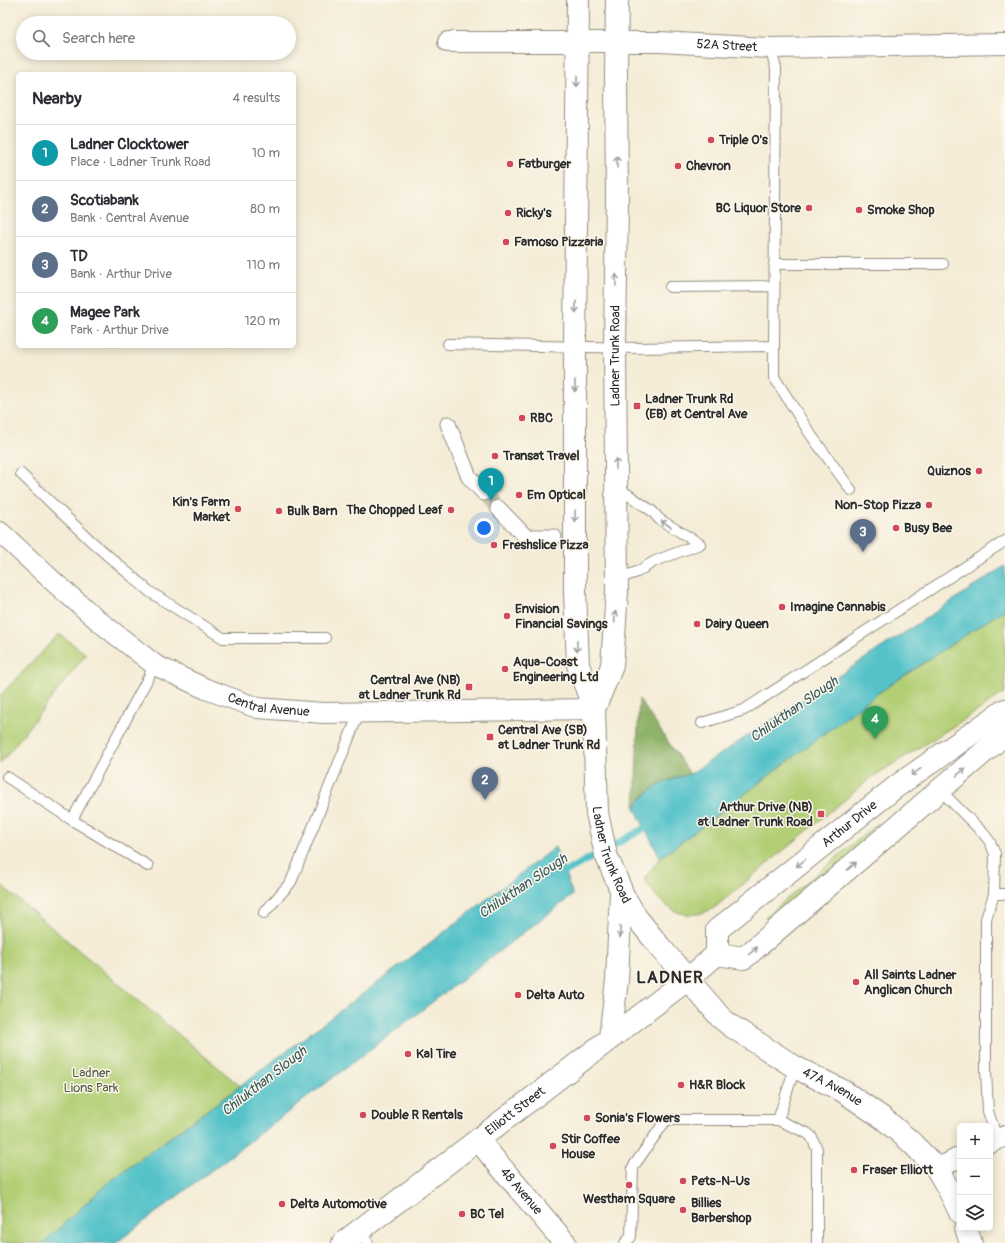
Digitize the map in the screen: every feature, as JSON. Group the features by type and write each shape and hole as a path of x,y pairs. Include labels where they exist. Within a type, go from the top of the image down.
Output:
{"main road":[{"name":"Ladner Trunk Road","path":"578,0 575,347 575,592 578,665 594,709 597,813 610,866 621,893 646,929 688,979"},
{"name":"Ladner Trunk Road","path":"594,709 612,666 617,579 615,347 617,0"},
{"name":"Arthur Drive","path":"717,954 717,930 897,786 1005,710"},
{"path":"688,979 717,954 744,958 1005,734"},
{"path":"610,1038 617,980 621,893"},
{"name":"Elliott Street","path":"357,1239 478,1140 688,979"},
{"name":"47A Avenue","path":"688,979 721,1018 730,1026 795,1067 843,1091 884,1119 912,1143 937,1169 957,1206"},
{"name":"48 Avenue","path":"478,1140 565,1243"},
{"path":"967,1231 971,1243"}],"street":[{"name":"52A Street","path":"448,42 660,42 770,48 1005,44"},
{"path":"448,424 469,477 484,493"},
{"path":"498,508 526,537 554,537"},
{"name":"Central Avenue","path":"0,532 84,608 155,665 206,690 258,708 323,713 594,709"},
{"path":"937,1169 957,1159"}],"lane":[{"path":"770,48 776,68 774,377 811,435 851,490"},
{"path":"774,264 943,264"},
{"path":"670,287 774,286"},
{"path":"448,344 478,343 575,347 774,346"},
{"path":"21,474 92,542 150,592 223,638 325,638"},
{"path":"617,487 652,511 659,519 700,544 655,561 637,572 617,579"},
{"path":"702,723 744,710 1005,541"},
{"path":"72,820 155,665"},
{"path":"264,914 291,882 359,713"},
{"path":"7,777 72,820 148,866"},
{"path":"940,790 984,834 990,842 995,854 994,894 986,920 986,1070 988,1111 997,1139"},
{"path":"994,894 1005,894"},
{"path":"778,1120 795,1067"},
{"path":"624,1243 631,1237 633,1167 666,1120 778,1120 807,1133 815,1142 817,1149 817,1243"}],"green space":[{"path":"1005,609 1005,692 871,778 714,908 702,913 682,913 665,905 657,897 644,879 660,858 878,693"},
{"path":"59,634 86,654 0,764 0,696"},
{"path":"639,699 690,774 658,785 640,800 635,808"},
{"path":"878,823 883,829 771,923 765,917"},
{"name":"Ladner Lions Park","path":"0,884 240,1086 108,1183 43,1243 0,1243"}],"water":[{"path":"1005,566 1005,609 878,693 660,858 635,808 646,794 659,785 690,774"},
{"path":"555,847 573,895 116,1243 43,1243 108,1183 405,962"}],"waterway":[{"name":"Chilukthan Slough","path":"556,877 652,824"}],"tunnel":[{"path":"484,493 498,508"}],"place":[{"name":"Triple O's","path":"711,140"},
{"name":"Fatburger","path":"510,164"},
{"name":"Chevron","path":"678,166"},
{"name":"BC Liquor Store","path":"809,208"},
{"name":"Smoke Shop","path":"859,210"},
{"name":"Ricky's","path":"508,213"},
{"name":"Famoso Pizzaria","path":"506,242"},
{"name":"Ladner Trunk Rd (EB) at Central Ave","path":"637,406"},
{"name":"RBC","path":"522,418"},
{"name":"Transat Travel","path":"495,456"},
{"name":"Quiznos","path":"979,471"},
{"name":"Em Optical","path":"519,495"},
{"name":"Ladner Clocktower","path":"491,501"},
{"name":"Non-Stop Pizza","path":"929,505"},
{"name":"Kin's Farm Market","path":"238,509"},
{"name":"The Chopped Leaf","path":"451,510"},
{"name":"Bulk Barn","path":"279,511"},
{"name":"Busy Bee","path":"896,528"},
{"name":"Freshslice Pizza","path":"494,545"},
{"name":"TD","path":"863,552"},
{"name":"Imagine Cannabis","path":"782,607"},
{"name":"Envision Financial Savings","path":"507,616"},
{"name":"Dairy Queen","path":"697,624"},
{"name":"Aqua-Coast Engineering Ltd","path":"505,669"},
{"name":"Central Ave (NB) at Ladner Trunk Rd","path":"469,687"},
{"name":"Central Ave (SB) at Ladner Trunk Rd","path":"490,737"},
{"name":"Magee Park","path":"875,739"},
{"name":"Scotiabank","path":"485,800"},
{"name":"Arthur Drive (NB) at Ladner Trunk Road","path":"821,814"},
{"name":"All Saints Ladner Anglican Church","path":"856,982"},
{"name":"Delta Auto","path":"518,995"},
{"name":"Kal Tire","path":"408,1054"},
{"name":"H&R Block","path":"681,1085"},
{"name":"Double R Rentals","path":"363,1115"},
{"name":"Sonia's Flowers","path":"587,1118"},
{"name":"Stir Coffee House","path":"553,1146"},
{"name":"Fraser Elliott","path":"854,1170"},
{"name":"Pets-N-Us","path":"683,1181"},
{"name":"Westham Square","path":"629,1185"},
{"name":"Delta Automotive","path":"282,1204"},
{"name":"Billies Barbershop","path":"683,1210"},
{"name":"BC Tel","path":"462,1214"}],"district":[{"name":"LADNER","path":"670,977"}]}
